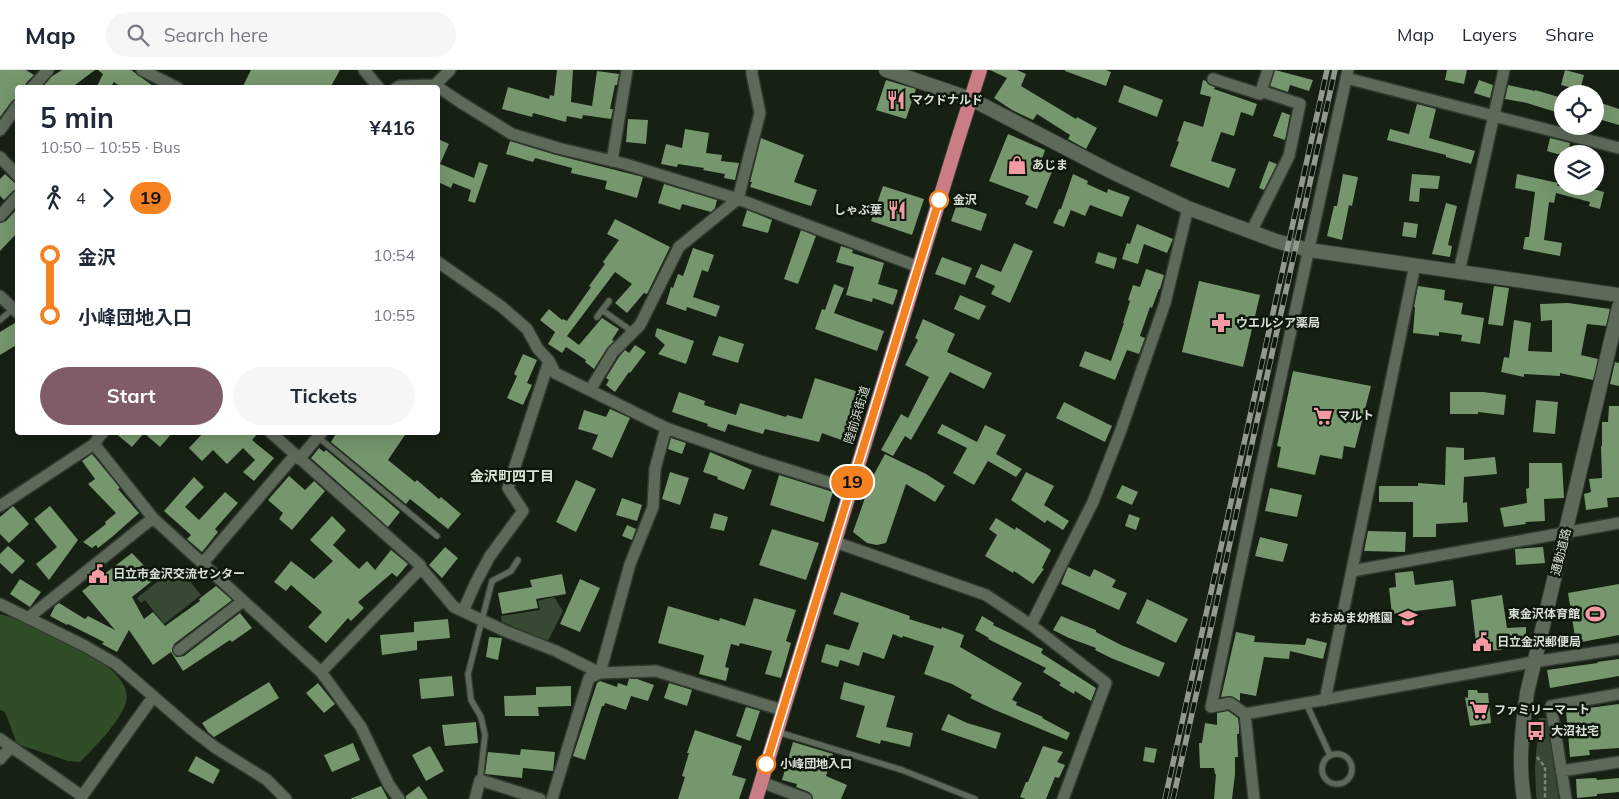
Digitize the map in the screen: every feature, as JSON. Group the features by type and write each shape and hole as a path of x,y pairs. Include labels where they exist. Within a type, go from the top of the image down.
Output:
{"highway":[{"name":"陸前浜街道","path":"756,799 980,70"}],"street":[{"path":"35,85 48,70"},
{"path":"142,70 172,85"},
{"path":"364,70 376,85"},
{"path":"418,85 435,84 450,70"},
{"path":"612,161 628,70"},
{"path":"590,390 613,352 640,325 679,247 738,199 760,113 752,70"},
{"path":"886,70 971,99 1112,172 1188,208 1276,242 1309,250 1619,295"},
{"path":"1213,79 1260,94 1268,70"},
{"path":"1459,272 1504,70"},
{"path":"1619,148 1347,74 1259,477 1212,707 1230,703 1245,714 1533,662 1619,649"},
{"path":"440,88 512,134 558,148 625,164 738,199 919,267"},
{"path":"1251,232 1289,156 1300,104 1261,91"},
{"path":"0,130 15,109"},
{"path":"0,157 15,173"},
{"path":"0,216 15,199"},
{"path":"1030,625 1093,502 1121,430 1165,303 1188,208"},
{"path":"440,263 502,307 527,329 555,373 666,428 760,461 850,489"},
{"path":"1325,700 1415,265"},
{"path":"0,296 15,311"},
{"name":"通勤道路","path":"1524,799 1521,773 1521,744 1533,662 1619,307"},
{"path":"463,611 490,556 524,511 508,488 549,361"},
{"path":"552,799 589,678 600,672 632,557 653,507 656,469 666,428"},
{"path":"0,506 94,444 101,435"},
{"path":"273,435 420,565 454,607 600,672 656,671 782,710"},
{"path":"202,564 297,457 320,435"},
{"path":"94,444 153,518 321,672 362,727 398,799"},
{"path":"28,618 153,518"},
{"path":"1352,571 1619,523"},
{"path":"835,542 986,595 1030,625 1106,683 1063,799"},
{"path":"321,672 421,568"},
{"path":"179,650 242,601"},
{"path":"0,604 85,646 116,664 216,748 267,780 286,799"},
{"path":"1566,799 1551,706 1619,694"},
{"path":"0,739 81,798 153,697"},
{"path":"1245,714 1254,799"},
{"path":"0,759 11,747"},
{"path":"1561,771 1619,762"},
{"path":"475,799 480,780 540,799"},
{"path":"761,782 806,799"}],"lane":[{"path":"597,317 609,301"},
{"path":"602,310 633,332"},
{"path":"0,320 15,311"},
{"path":"320,435 437,536"},
{"path":"480,780 485,735 481,717 471,700 468,674 492,581 511,571 518,560"},
{"path":"1306,702 1330,755"},
{"path":"776,732 902,770 975,799"},
{"path":"1330,755 1345,756 1351,765 1350,775 1338,784 1328,781 1322,772 1323,762 1330,755"}],"path":[{"path":"1537,757 1545,767 1545,799"}],"green space":[{"path":"177,566 201,595 164,624 145,600 141,603 137,598"},
{"path":"554,597 563,611 548,641 502,622 501,616 540,610 538,601"},
{"path":"0,614 32,625 75,645 112,670 123,684 127,697 121,713 93,749 80,762 68,761 17,744 5,712 0,710"},
{"path":"1539,718 1547,718 1559,799 1537,799 1536,795 1535,767"}],"building":[{"path":"0,70 26,70 34,75 26,85 15,85 15,100 0,117"},
{"path":"62,70 95,70 75,85 44,85 51,77"},
{"path":"98,70 131,70 152,85 118,85 114,82 112,85 98,85 103,74"},
{"path":"251,70 340,70 332,85 244,85"},
{"path":"557,70 573,70 571,102 592,106 597,71 619,74 610,109 613,109 611,119 583,115 582,119 567,116 566,122 533,113 532,117 502,109 508,87 549,99 550,95 554,96"},
{"path":"990,70 1017,70 1026,74 1021,86 1076,119 1077,117 1097,128 1086,149 1068,139 1070,135 1037,114 1033,120 1012,110 994,98 1007,78"},
{"path":"1065,70 1106,70 1111,72 1106,86"},
{"path":"1275,70 1313,80 1309,91 1290,85 1288,92 1270,86"},
{"path":"1447,70 1467,70 1464,84 1445,80"},
{"path":"1565,70 1584,75 1581,85 1561,85"},
{"name":"マクドナルド","path":"886,80 916,89 906,119 876,110"},
{"path":"1203,80 1215,87 1214,89 1257,104 1253,116 1241,112 1234,136 1221,132 1211,161 1236,169 1229,188 1170,166 1184,121 1203,127 1211,97 1200,94"},
{"path":"1479,80 1493,85 1490,98 1474,93"},
{"path":"1124,85 1163,100 1157,117 1118,102"},
{"path":"1508,85 1535,90 1554,96 1554,111 1527,103 1505,99"},
{"path":"1417,104 1436,109 1429,138 1475,151 1471,164 1446,157 1446,155 1387,140 1390,129 1409,134"},
{"path":"1604,104 1619,109 1619,125 1604,121"},
{"path":"1282,112 1290,115 1285,140 1273,136"},
{"path":"628,119 648,120 646,144 626,142"},
{"path":"685,129 709,133 706,153 722,155 721,161 739,163 735,180 724,178 725,174 703,170 704,168 678,164 677,167 661,164 666,144 682,148"},
{"name":"あじま","path":"1008,134 1045,150 1042,159 1055,164 1037,209 1025,204 1029,196 989,181"},
{"path":"761,138 804,155 794,182 817,190 811,206 750,187"},
{"path":"1550,138 1570,143 1570,145 1554,145 1554,153 1547,151"},
{"path":"440,140 449,144 440,164"},
{"path":"510,141 643,177 637,198 605,189 607,181 571,173 572,168 535,158 533,162 506,154"},
{"path":"1269,161 1277,164 1264,190 1259,188"},
{"path":"479,162 488,165 475,203 468,201 471,190 453,183 451,188 440,183 440,164 474,178"},
{"path":"5,174 15,183 15,190 4,200 0,196 0,179"},
{"path":"1073,174 1088,181 1087,184 1107,193 1108,189 1130,197 1122,217 1090,205 1085,216 1071,210 1064,227 1053,223 1059,209 1061,209"},
{"path":"1343,174 1358,177 1352,206 1349,205 1342,240 1327,236 1334,206 1337,206"},
{"path":"1412,174 1440,176 1438,189 1420,188 1419,202 1409,201"},
{"path":"1517,174 1554,182 1554,195 1556,195 1554,203 1549,202 1544,240 1562,243 1560,256 1523,249 1525,237 1529,237 1535,192 1515,188"},
{"path":"664,184 717,200 715,208 711,212 682,204 680,210 658,203"},
{"name":"しゃぶ葉","path":"883,186 924,199 912,235 871,221"},
{"path":"1564,195 1603,195 1600,209 1589,206 1590,202"},
{"path":"1446,203 1457,206 1448,245 1452,246 1450,257 1432,254"},
{"path":"957,204 987,214 981,231 951,221"},
{"path":"747,210 772,220 768,233 742,226"},
{"path":"15,211 15,235 0,251 0,223 6,221"},
{"path":"615,219 670,247 647,294 644,293 627,313 615,303 632,284 615,272 567,336 579,345 602,318 619,329 612,340 614,341 607,348 594,369 585,362 586,360 566,347 562,353 548,344 555,332 540,320 549,309 562,320 567,321 591,287 589,286 605,264 603,262 619,240 607,234"},
{"path":"1404,222 1418,224 1416,238 1402,236"},
{"path":"1137,224 1173,239 1167,253 1144,244 1138,264 1122,259 1127,243 1130,244"},
{"path":"801,230 816,236 798,284 784,279"},
{"path":"1014,243 1033,251 1010,303 991,294 995,286 975,277 981,264 1001,272"},
{"path":"841,246 853,250 852,253 884,263 878,284 898,290 893,305 873,298 872,302 846,295 854,267 836,262"},
{"path":"693,248 714,255 708,272 702,270 693,297 720,306 716,317 687,307 686,311 666,304 671,287 673,288 678,274 683,276"},
{"path":"1098,252 1117,258 1114,269 1095,263"},
{"path":"942,257 972,268 965,285 935,274"},
{"path":"1146,269 1164,275 1140,336 1145,338 1139,354 1127,350 1115,380 1079,366 1085,351 1111,361 1124,323 1133,285 1140,287"},
{"name":"ウエルシア薬局","path":"1199,281 1260,295 1243,367 1182,352"},
{"path":"834,284 844,288 834,313 884,331 877,351 815,329 822,309 825,310"},
{"path":"1418,286 1445,290 1444,300 1463,303 1461,314 1484,318 1480,344 1461,341 1462,335 1439,332 1439,336 1413,333 1414,307"},
{"path":"1494,286 1509,288 1503,326 1488,324"},
{"path":"960,295 986,306 979,320 954,309"},
{"path":"1568,303 1610,309 1606,326 1587,324 1581,355 1598,359 1593,380 1560,373 1560,376 1524,374 1524,377 1501,372 1504,357 1509,358 1514,320 1531,323 1528,351 1552,352 1552,320 1541,321 1540,304"},
{"path":"923,319 955,334 947,352 992,373 984,389 950,372 911,440 905,436 893,456 881,450 901,414 908,418 929,377 905,365 918,340 915,338"},
{"path":"15,323 15,346 0,355 0,332"},
{"path":"657,328 694,341 686,364 658,354 665,345 655,336"},
{"path":"719,336 744,344 738,363 712,355"},
{"path":"635,345 646,352 615,392 606,385 609,380 606,378 625,350 629,353"},
{"path":"523,354 537,360 527,383 532,385 523,405 507,398 517,376 514,374"},
{"path":"1615,362 1619,363 1619,386 1610,384"},
{"name":"マルト","path":"1293,371 1371,386 1355,448 1344,446 1342,459 1320,455 1315,475 1277,467 1281,447 1277,446"},
{"path":"815,378 865,394 852,431 848,430 844,441 822,433 819,442 765,429 763,434 728,424 725,432 672,412 679,392 705,401 704,405 736,415 740,403 786,417 787,415 802,419"},
{"path":"1450,392 1483,392 1506,395 1504,415 1478,412 1478,414 1450,414"},
{"path":"1536,400 1558,402 1555,434 1533,432"},
{"path":"1064,402 1112,426 1105,442 1056,418"},
{"path":"1609,406 1619,406 1619,497 1607,498 1608,507 1586,510 1584,494 1591,492 1589,479 1602,478 1602,422 1608,422"},
{"path":"610,409 630,418 612,458 592,449 598,435 578,429 584,410 606,417"},
{"path":"942,424 977,442 985,425 1006,435 996,454 1022,469 1016,477 988,461 974,485 953,473 967,448 937,433"},
{"path":"118,435 142,435 132,447"},
{"path":"146,435 170,435 160,447"},
{"path":"201,435 256,435 252,440 274,458 254,481 243,472 255,460 243,448 227,464 213,450 202,461 189,448"},
{"path":"335,435 405,435 388,460 415,482 417,480 439,499 441,497 461,514 448,529 410,499 406,504 331,442"},
{"path":"671,438 686,443 682,454 668,449"},
{"path":"1446,447 1464,448 1464,460 1495,457 1497,474 1464,477 1463,503 1467,502 1468,522 1436,524 1436,537 1413,537 1413,502 1379,502 1379,486 1418,486 1418,483 1445,485"},
{"path":"319,448 324,452 326,450 400,512 388,527 311,458"},
{"path":"710,452 752,470 744,490 703,472"},
{"path":"92,454 139,513 98,548 96,545 92,548 83,542 106,524 105,522 116,513 88,484 95,479 82,461"},
{"path":"885,454 926,474 945,486 935,502 906,484 886,543 877,545 867,543 853,532 872,478"},
{"path":"1529,463 1562,463 1564,498 1544,499 1545,521 1525,522 1526,524 1504,527 1500,508 1527,503 1526,489 1529,488"},
{"path":"670,472 689,478 680,505 662,499"},
{"path":"1026,472 1054,486 1044,505 1069,521 1063,530 1047,520 1045,523 1011,500"},
{"path":"779,475 833,492 824,522 770,505"},
{"path":"289,476 305,490 314,481 325,491 292,530 279,519 283,513 268,500"},
{"path":"194,477 204,487 185,507 199,520 225,492 238,503 215,529 218,532 202,552 187,539 191,535 164,511"},
{"path":"576,480 596,489 576,532 556,522"},
{"path":"1122,485 1138,492 1132,505 1116,498"},
{"path":"1270,488 1302,495 1297,517 1265,511"},
{"path":"622,498 642,505 637,521 616,515"},
{"path":"13,506 29,524 9,543 0,534 0,517"},
{"path":"50,506 78,540 49,580 36,564 57,547 34,519"},
{"path":"714,513 728,517 724,531 710,528"},
{"path":"1129,514 1140,518 1136,530 1125,526"},
{"path":"332,516 346,530 333,545 359,569 367,561 375,570 391,550 408,564 397,577 392,573 358,602 364,608 351,621 348,618 326,643 308,627 322,612 291,585 286,591 274,582 291,561 314,579 333,561 310,540"},
{"path":"996,518 1015,530 1016,527 1051,550 1042,568 1044,569 1033,584 1014,571 1013,573 985,556 997,535 989,529"},
{"path":"627,525 636,529 632,540 622,536"},
{"path":"772,529 819,543 806,580 759,565"},
{"path":"1368,531 1406,532 1405,552 1364,551"},
{"path":"1260,537 1288,544 1283,562 1255,556"},
{"path":"8,546 25,561 12,574 0,563 0,554"},
{"path":"445,547 458,558 442,578 429,565"},
{"path":"1543,547 1545,563 1516,565 1515,549"},
{"path":"132,553 156,578 132,597 144,619 153,612 165,626 200,601 199,599 216,586 232,600 174,644 172,651 176,657 184,656 240,613 252,628 183,671 171,652 153,665 129,630 117,652 102,644 104,642 50,616 55,606 59,603 85,619 88,616 115,630 82,591"},
{"path":"1068,567 1090,577 1094,569 1116,580 1112,587 1127,593 1119,610 1061,584"},
{"path":"1413,571 1415,585 1453,580 1456,606 1392,614 1389,588 1396,587 1395,573"},
{"path":"562,574 566,594 536,599 538,608 502,614 498,593 532,587 530,580"},
{"path":"20,579 41,592 30,607 10,594"},
{"path":"580,579 600,588 580,632 560,624"},
{"name":"東金沢体育館","path":"1619,584 1619,635 1576,643 1568,593"},
{"path":"841,592 910,616 909,619 941,629 942,627 964,635 960,647 1022,683 1012,700 1017,702 1016,705 1043,717 1070,733 1067,740 995,710 970,698 972,695 952,684 924,674 934,646 903,636 902,638 893,634 884,659 863,652 859,666 840,660 838,667 821,662 826,644 849,650 859,623 833,614"},
{"path":"1502,595 1507,628 1526,627 1526,641 1502,642 1502,650 1477,651 1471,600"},
{"path":"754,598 796,610 786,641 791,643 781,678 765,674 772,651 740,643 739,646 731,644 725,667 729,668 726,681 699,674 703,655 658,643 668,606 719,621 720,618 745,626"},
{"path":"1147,599 1188,619 1176,643 1136,623"},
{"path":"982,616 994,623 993,625 1043,649 1041,653 1096,688 1091,701 1075,691 1074,694 1059,685 1061,683 1043,672 1046,668 988,639 975,630"},
{"path":"1061,616 1096,630 1096,632 1121,645 1165,663 1159,677 1111,658 1095,650 1096,648 1053,630"},
{"path":"448,619 450,638 417,641 417,650 382,655 380,635 414,632 414,622"},
{"path":"1236,632 1255,636 1254,642 1305,645 1307,638 1327,643 1323,659 1290,651 1289,659 1264,657 1256,696 1240,693 1240,701 1231,696 1221,697"},
{"path":"489,637 502,638 498,660 486,657"},
{"path":"1619,659 1619,676 1550,688 1547,670"},
{"path":"452,676 454,696 421,699 419,679"},
{"path":"629,679 637,679 654,685 648,701 631,696 626,710 605,703 602,706 585,760 573,756 597,683 600,681 617,687 618,683 627,686"},
{"path":"269,682 279,698 214,737 208,732 202,723"},
{"path":"844,682 895,696 886,727 913,733 910,747 881,740 880,744 856,737 865,706 840,699"},
{"path":"318,683 335,704 324,713 306,693"},
{"path":"669,683 692,690 687,706 664,698"},
{"path":"571,686 571,706 538,707 539,716 505,716 504,696 536,695 536,687"},
{"name":"ファミリーマート","path":"1468,690 1488,693 1491,723 1470,726 1465,697 1468,698"},
{"path":"1619,704 1619,748 1589,750 1590,755 1570,757 1566,711"},
{"path":"746,707 760,711 750,741 736,736"},
{"path":"1228,711 1238,718 1239,727 1239,734 1237,734 1238,757 1235,757 1232,799 1214,799 1216,774 1214,768 1200,768 1199,743 1202,743 1205,723 1217,725 1217,713"},
{"path":"948,714 967,723 1001,733 996,749 941,730"},
{"path":"476,722 478,743 445,746 442,725"},
{"path":"695,730 742,746 732,775 746,779 739,799 678,799 685,777 682,776 689,753 687,753"},
{"path":"793,742 833,754 826,776 847,785 841,799 813,799 809,792 796,787 797,784 782,780"},
{"path":"353,743 360,760 332,772 324,755"},
{"path":"430,746 444,771 426,781 412,755"},
{"path":"1043,746 1063,752 1057,762 1065,765 1059,778 1055,777 1046,799 1026,799 1020,797 1026,782 1028,782"},
{"path":"1145,747 1157,749 1154,763 1143,761"},
{"path":"521,749 555,752 553,771 523,768 522,778 485,774 488,752 520,755"},
{"path":"196,756 220,770 213,784 188,771"},
{"path":"1596,778 1597,780 1619,778 1619,792 1577,798 1576,779"},
{"path":"381,786 388,799 350,799"},
{"path":"419,786 428,799 406,799 406,796"}],"railway":[{"path":"1165,799 1327,70"},
{"path":"1173,799 1335,70"}],"bus line":[{"name":"19","path":"766,764 939,200"}],"place":[{"name":"マクドナルド","path":"896,100"},
{"name":"あじま","path":"1017,165"},
{"name":"金沢","path":"939,200"},
{"name":"しゃぶ葉","path":"897,210"},
{"name":"ウエルシア薬局","path":"1221,323"},
{"name":"マルト","path":"1323,416"},
{"name":"日立市金沢交流センター","path":"98,574"},
{"name":"東金沢体育館","path":"1595,614"},
{"name":"おおぬま幼稚園","path":"1408,618"},
{"name":"日立金沢郵便局","path":"1482,642"},
{"name":"ファミリーマート","path":"1479,710"},
{"name":"大沼社宅","path":"1536,731"},
{"name":"小峰団地入口","path":"766,764"}],"district":[{"name":"金沢町四丁目","path":"512,476"}]}
